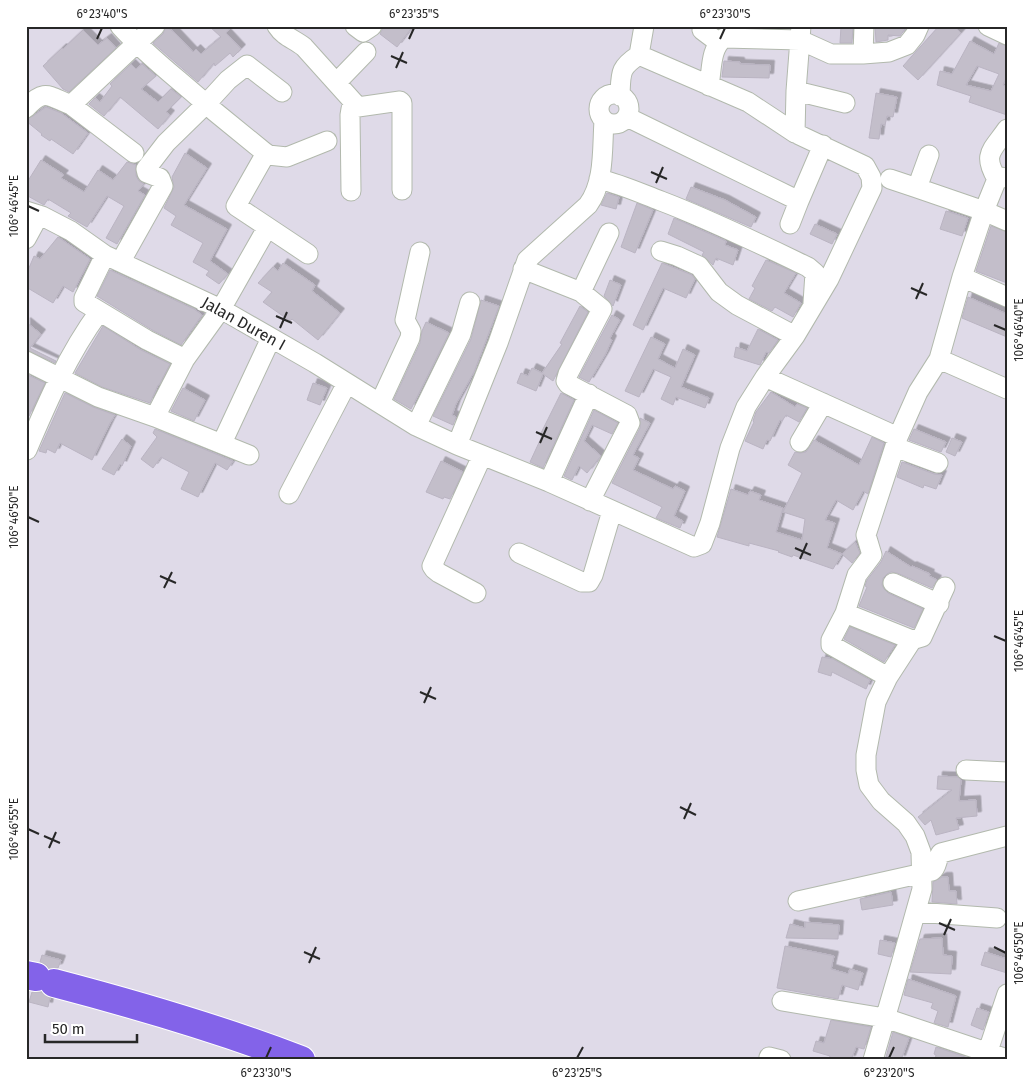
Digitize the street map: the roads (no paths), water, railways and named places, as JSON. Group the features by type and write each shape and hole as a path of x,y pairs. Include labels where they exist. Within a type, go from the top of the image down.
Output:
{"highway":[{"path":"39,978 140,1005 205,1025 301,1060"}],"street":[{"path":"120,26 137,44 266,153 276,157 287,157 327,141"},
{"path":"71,105 156,26"},
{"path":"277,26 285,36 304,47 358,106"},
{"path":"355,26 363,32 372,26"},
{"path":"620,96 620,76 629,61 639,55 644,26"},
{"path":"863,54 864,26"},
{"path":"709,86 715,48 718,42 724,38 801,33 831,54 863,54 890,52 907,45 919,26"},
{"path":"988,26 1007,35"},
{"path":"702,30 718,42"},
{"path":"795,133 801,33"},
{"path":"337,82 366,52"},
{"path":"639,55 748,102 795,133 866,166 871,176 872,188 829,279 795,336 765,378 823,403 938,463"},
{"path":"185,359 147,340 99,312 84,300 163,186 160,178 147,173 146,169 166,143 210,107 228,80 247,65 282,92"},
{"path":"796,92 845,103"},
{"path":"26,108 36,97 47,95 71,105 134,153"},
{"path":"609,96 620,96 627,101 629,109 627,117 620,123 612,124 604,120 599,110 604,99 609,96"},
{"path":"351,190 350,115 352,109 358,106 400,100 402,102 402,190"},
{"path":"748,102 795,111"},
{"path":"627,117 799,201"},
{"path":"456,445 498,343 526,260 588,205 595,196 599,179 604,120"},
{"path":"888,677 831,645 833,636 845,613 857,574 872,555 866,535 897,442 918,392 939,359 962,277 984,211 1002,179 990,166 988,157 1007,128"},
{"path":"790,224 823,145"},
{"path":"266,153 236,206 308,254"},
{"path":"917,188 929,154"},
{"path":"599,179 615,183 675,206 748,238 808,268 815,273 813,307"},
{"path":"890,179 984,211 1007,221"},
{"path":"26,239 32,213"},
{"name":"Jalan Duren I","path":"32,213 71,231 113,258 221,309 416,426 482,456 549,482 694,547 702,544 710,523 730,448 746,407 765,378"},
{"path":"155,417 185,359 221,309 268,228"},
{"path":"581,292 609,233"},
{"path":"661,251 698,266 719,292 737,305 795,336"},
{"path":"380,403 412,331 405,320 420,252"},
{"path":"523,269 581,292 602,309 566,381 568,384 627,415 630,423 590,501"},
{"path":"962,277 1007,297"},
{"path":"416,426 460,334 470,302"},
{"path":"27,450 59,378 99,312"},
{"path":"222,443 271,338"},
{"path":"939,359 1007,390"},
{"path":"26,361 98,397 155,417 249,455"},
{"path":"289,494 347,383"},
{"path":"549,482 589,394"},
{"path":"800,442 823,403"},
{"path":"476,593 434,570 432,566 482,456"},
{"path":"519,553 582,582 589,582 593,575 612,511"},
{"path":"892,583 939,604"},
{"path":"845,613 912,640 922,637 946,587"},
{"path":"872,1060 916,912 922,889 922,872 921,852 915,836 906,823 880,800 869,785 866,770 868,746 876,702 888,677 912,640"},
{"path":"966,770 1007,772"},
{"path":"798,901 932,871 936,868 941,854 1007,836"},
{"path":"916,912 997,918"},
{"path":"986,1056 1007,994"},
{"path":"782,1001 885,1018 986,1056 1007,1059"}]}
